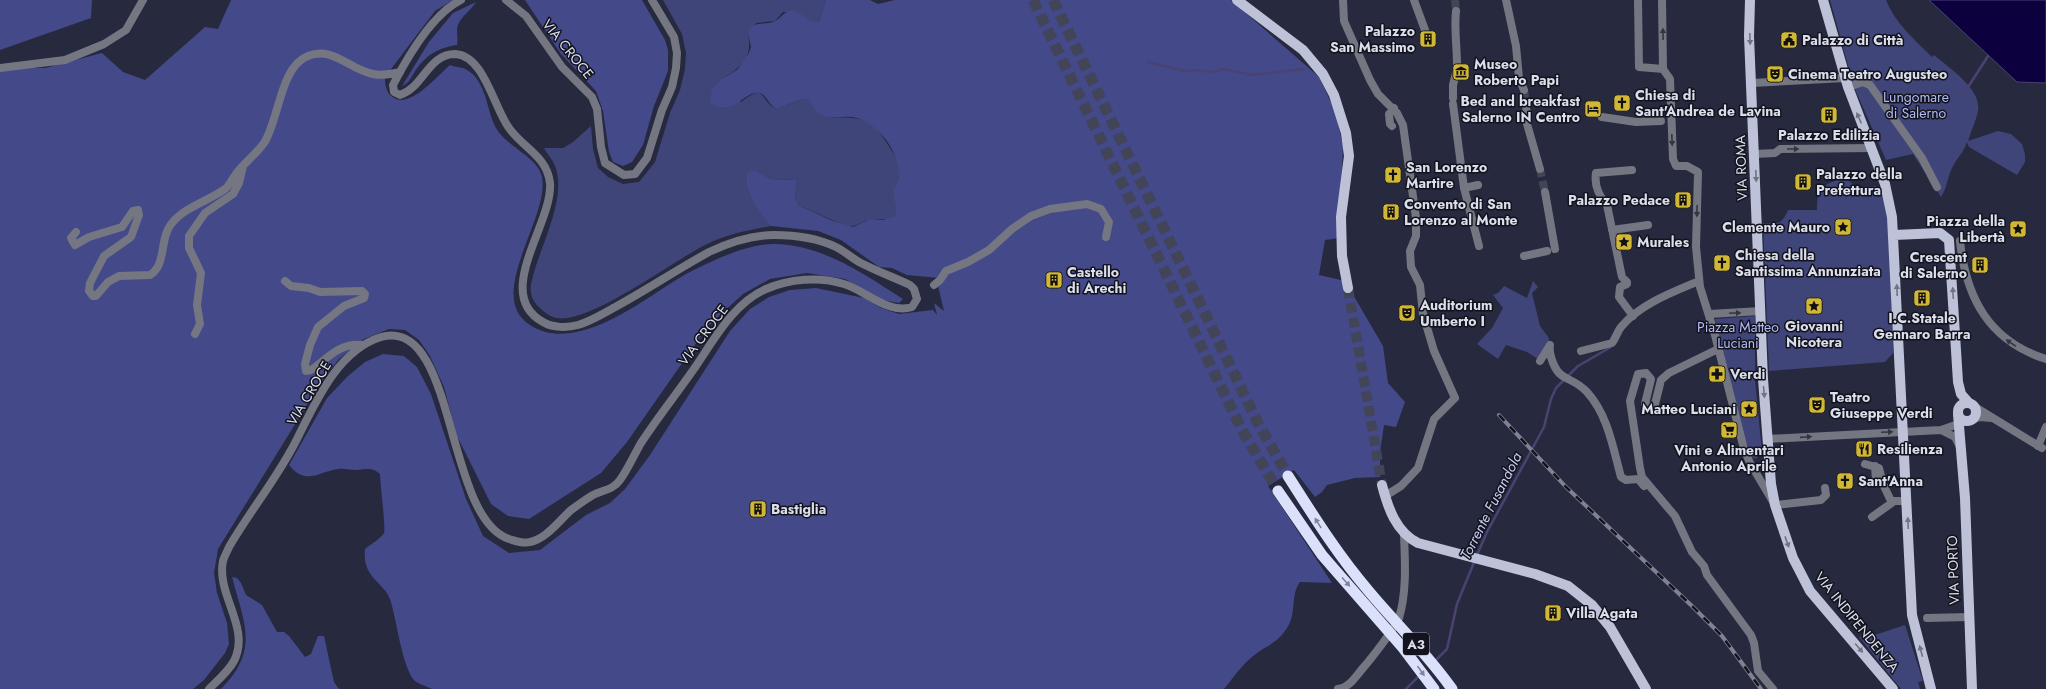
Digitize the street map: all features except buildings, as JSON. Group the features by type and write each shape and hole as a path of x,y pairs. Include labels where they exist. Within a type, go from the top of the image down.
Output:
{"highway":[{"name":"A3","path":"1288,476 1334,548 1403,648 1434,689"},
{"name":"A3","path":"1278,492 1322,555 1421,649 1452,689"}],"main road":[{"path":"1237,0 1303,50 1323,74 1334,95 1346,133 1349,156 1341,216 1342,256 1348,288"},
{"name":"VIA ROMA","path":"1750,0 1761,311"},
{"path":"1823,0 1846,83 1872,148 1887,191 1894,235 1912,615 1931,689"},
{"path":"1894,235 1940,233 1949,240 1958,382 1961,394 1972,405 1976,412 1966,419 1960,406 1972,405"},
{"path":"1761,311 1769,469 1775,505"},
{"name":"VIA PORTO","path":"1961,450 1964,433 1968,424 1966,419"},
{"name":"VIA PORTO","path":"1966,419 1961,450 1972,689"},
{"path":"1382,485 1397,525 1404,535 1418,543 1535,574 1568,586 1592,604 1610,628 1646,689"},
{"name":"VIA INDIPENDENZA","path":"1775,505 1793,558 1810,592 1893,689"}],"street":[{"path":"0,68 65,60 104,44 126,30 143,0"},
{"name":"VIA CROCE","path":"209,689 234,661 238,648 239,635 223,578 223,562 228,547 285,460 321,394 339,366 362,345 382,337 400,335 418,347 438,386 456,451 478,507 498,534 522,543 539,539 577,506 594,495 613,487 619,482 651,429 723,326 745,302 765,289 789,282 816,279 844,284 896,308 912,307 917,299 914,289 910,285 859,262 837,248 816,239 772,235 725,245 710,252 651,288 593,320 576,326 556,327 542,322 528,309 522,293 523,278 550,186 547,169 537,154 506,124 483,74 470,59 456,54 437,60 428,67 413,88 400,95 394,92 393,85 422,37 448,6 461,0"},
{"name":"VIA CROCE","path":"506,0 526,16 562,67 592,97 597,109 601,147 605,163 613,170 624,175 635,174 647,158 662,110 672,87 676,68 677,53 674,37 652,0"},
{"path":"1344,0 1344,21 1370,80 1378,94 1394,108 1403,125 1416,218 1416,236 1410,251 1411,268 1420,285 1423,314 1434,351 1455,398 1434,419 1418,468 1401,486 1385,496"},
{"path":"1414,0 1425,30"},
{"path":"1506,0 1516,46 1519,78 1524,90"},
{"path":"1638,0 1638,58 1635,69 1663,69"},
{"path":"1662,0 1663,69 1670,79 1672,144 1676,166 1687,166 1698,172 1696,247 1699,284 1709,314 1744,449 1757,476 1775,505 1821,500 1826,495 1825,488"},
{"path":"1456,11 1454,28 1457,47 1453,101 1464,188 1479,246"},
{"path":"76,232 71,238 75,245 89,237 122,227 133,210 138,210 139,215 131,237 104,256 90,284 89,291 93,296 96,296 108,282 119,276 150,275 158,268 166,232 172,223 207,198 227,188 243,164 265,142 276,113 283,87 296,65 303,58 318,54 333,55 362,71 373,74 383,75 400,72"},
{"path":"1752,83 1863,82 1870,85 1922,158 1937,187"},
{"path":"1526,102 1526,124 1540,169"},
{"path":"1392,126 1390,124 1388,114 1394,108"},
{"path":"1602,117 1636,122 1661,121"},
{"path":"1755,154 1775,153 1780,149 1872,148"},
{"path":"195,334 200,324 197,305 201,273 189,248 189,236 205,213 233,194 239,183 243,164"},
{"path":"1632,170 1596,173 1598,190 1607,205 1622,277 1627,283 1620,287 1619,296 1633,316"},
{"path":"1464,188 1478,185"},
{"path":"1524,256 1551,250 1545,192"},
{"path":"934,285 940,280 946,271 982,254 1019,223 1050,209 1087,204 1101,209 1108,222 1106,236"},
{"path":"1612,230 1648,225"},
{"path":"1960,242 1967,280 1977,304 1991,325 2002,336 2020,348 2046,360"},
{"path":"285,281 291,286 320,292 362,291 365,294 364,298 344,306 318,327 310,345 305,364 306,371 312,370 337,349 352,344 362,345"},
{"path":"1581,351 1612,343 1621,326 1633,316 1672,293 1699,284"},
{"path":"1709,314 1761,311"},
{"path":"1540,361 1550,345 1549,350 1554,367 1559,375 1574,382 1587,393 1600,410 1608,430 1620,477 1626,480 1638,479 1664,508 1669,509"},
{"path":"1718,349 1669,373 1661,380 1655,404 1650,407 1645,404 1650,379 1648,374 1643,372 1636,377 1630,402 1640,468 1642,477 1675,516 1692,552 1704,566 1707,575 1751,635 1754,643 1758,670 1773,689"},
{"path":"1972,405 2040,447 2046,427"},
{"path":"1767,439 1941,430 1966,419 1984,417 1996,419"},
{"path":"1941,430 1955,437 1961,450"},
{"path":"1865,464 1875,466 1880,470 1883,484 1893,502"},
{"path":"1875,466 1876,481"},
{"path":"1757,476 1765,478 1769,469"},
{"path":"1872,517 1893,502 1907,501"},
{"path":"1338,689 1342,689 1352,681 1369,661 1399,619 1405,579 1404,535"},
{"path":"1927,618 1969,617"},
{"path":"1967,689 1972,689"}],"green space":[{"path":"663,0 826,0 819,22 813,23 796,12 783,12 775,21 756,23 748,33 749,49 744,61 740,66 722,79 741,102 755,93 760,93 771,106 777,109 802,99 808,99 832,118 861,119 876,127 898,160 900,174 894,191 898,210 892,218 870,220 853,226 846,226 798,205 795,200 797,180 771,179 753,170 746,179 749,192 771,226 739,233 707,244 632,289 590,311 572,317 554,317 545,312 536,304 532,298 531,291 532,280 551,223 558,193 558,179 555,166 544,148 563,148 573,142 591,126 593,149 598,168 608,177 623,184 639,182 655,162 670,113 680,90 685,69 686,53 682,34"},
{"name":"Lungomare di Salerno","path":"1830,0 1886,0 1900,24 1912,38 1932,57 1934,55 1956,73 1970,87 1975,95 1978,103 1978,111 1968,141 1998,131 2011,134 2022,144 2025,154 2025,162 2017,175 1969,147 1967,142 1952,169 1941,197 1913,154 1886,160 1854,87"},
{"path":"1837,180 1849,181 1856,187 1876,186 1876,189 1883,190 1890,234 1893,353 1885,362 1769,371 1763,223 1781,221 1788,210 1817,210 1819,194 1823,187"},
{"path":"1533,281 1538,287 1532,293 1540,326 1549,338 1548,344 1538,359 1527,352 1506,345 1498,359 1477,344 1492,328 1503,308 1493,295 1498,293 1504,286 1527,298"},
{"name":"Piazza Matteo Luciani","path":"1755,316 1755,380 1762,452 1756,459 1753,458 1743,435 1715,319"},
{"path":"1905,625 1923,681 1918,682 1920,689 1901,689 1859,637 1878,634"}],"shaded area":[{"path":"0,0 92,0 91,18 0,50"},
{"path":"231,0 453,0 435,11 385,77 386,86 389,94 394,98 401,100 408,99 424,89 450,65 465,69 478,80 482,87 498,132 534,163 539,170 542,177 542,194 516,276 514,295 518,312 530,325 549,333 569,333 589,329 611,320 686,274 706,264 741,250 775,244 793,246 826,255 858,271 903,299 899,303 882,300 845,279 807,273 770,279 743,294 708,326 627,442 601,473 529,519 508,516 491,504 457,436 444,387 430,356 419,340 405,330 389,329 364,339 339,359 321,382 218,549 214,573 217,593 227,623 229,644 225,653 204,680 193,689 0,689 0,71 24,68 45,68 102,53 123,72 145,80 205,27 218,29"},
{"path":"525,0 642,0 665,40 668,50 668,71 654,106 643,145 632,162 623,166 613,162 609,152 603,111 596,91 561,54"},
{"path":"826,0 870,0 878,4 895,0 1231,0 1319,77 1336,113 1343,146 1339,238 1325,240 1319,275 1345,281 1383,346 1388,383 1405,402 1396,427 1384,425 1380,452 1380,477 1355,478 1327,485 1322,492 1315,497 1294,470 1268,486 1332,583 1300,582 1295,593 1292,617 1283,634 1248,661 1224,689 432,689 419,684 413,679 405,662 390,599 387,593 370,573 365,559 365,549 384,533 380,474 369,469 340,469 307,476 301,475 289,465 327,398 348,376 365,362 383,354 404,356 417,367 431,394 466,499 483,536 509,553 540,550 586,515 610,503 625,489 650,455 730,331 750,309 769,297 790,290 816,288 864,298 881,308 899,314 933,310 937,315 934,303 944,311 938,286 939,278 907,275 892,268 879,267 841,240 818,231 771,226 753,201 747,187 747,173 754,170 771,179 797,180 795,199 798,205 833,221 853,227 870,219 883,220 895,216 896,209 894,189 899,176 898,163 890,145 877,130 861,119 852,117 833,118 822,115 816,110 808,99 802,99 777,109 764,95 759,93 754,93 731,106 718,106 710,102 712,89 722,79 738,69 749,53 751,47 748,33 750,27 775,21 784,13 790,11 797,12 812,21 819,22"},
{"path":"1929,0 2046,0 2046,83 2017,82"},
{"path":"476,2 458,25 457,45 432,53 418,67 408,82 402,86 429,42 453,13"},
{"path":"232,577 237,578 241,583 246,595 262,605 277,632 284,632 289,636 305,657 311,654 318,636 324,636 334,682 339,689 221,689 233,675 241,662 245,649 246,636 244,622"}],"waterway":[{"name":"Torrente Fusandola","path":"1963,95 1988,56"},
{"path":"1148,62 1185,71 1194,70 1213,72 1224,69 1251,75 1304,69"},
{"name":"Torrente Fusandola","path":"1477,555 1487,532 1544,427 1551,399 1556,388 1578,366 1611,347"},
{"name":"Torrente Fusandola","path":"1435,661 1447,649 1457,604 1475,560"},
{"name":"Torrente Fusandola","path":"1406,689 1420,675"}],"tunnel":[{"path":"1033,0 1242,430 1278,491"},
{"path":"1053,0 1258,423 1288,476"},
{"path":"1455,0 1456,11"},
{"path":"1524,90 1526,102"},
{"path":"1540,169 1545,192"},
{"path":"1348,288 1382,485"}],"railway":[{"path":"1499,415 1566,487 1722,636 1761,689"}],"place":[{"name":"Palazzo San Massimo","path":"1428,39"},
{"name":"Palazzo di Città","path":"1789,40"},
{"name":"Museo Roberto Papi","path":"1461,72"},
{"name":"Cinema Teatro Augusteo","path":"1775,74"},
{"name":"Chiesa di Sant'Andrea de Lavina","path":"1622,103"},
{"name":"Bed and breakfast Salerno IN Centro","path":"1593,109"},
{"name":"Palazzo Edilizia","path":"1829,115"},
{"name":"San Lorenzo Martire","path":"1393,175"},
{"name":"Palazzo della Prefettura","path":"1803,182"},
{"name":"Palazzo Pedace","path":"1683,200"},
{"name":"Convento di San Lorenzo al Monte","path":"1391,212"},
{"name":"Clemente Mauro","path":"1843,227"},
{"name":"Piazza della Libertà","path":"2018,229"},
{"name":"Murales","path":"1624,242"},
{"name":"Chiesa della Santissima Annunziata","path":"1722,263"},
{"name":"Crescent di Salerno","path":"1980,265"},
{"name":"Castello di Arechi","path":"1054,280"},
{"name":"I.C.Statale Gennaro Barra","path":"1922,298"},
{"name":"Giovanni Nicotera","path":"1814,306"},
{"name":"Auditorium Umberto I","path":"1407,313"},
{"name":"Verdi","path":"1717,374"},
{"name":"Teatro Giuseppe Verdi","path":"1817,405"},
{"name":"Matteo Luciani","path":"1749,409"},
{"name":"Vini e Alimentari Antonio Aprile","path":"1729,430"},
{"name":"Resilienza","path":"1864,449"},
{"name":"Sant'Anna","path":"1845,481"},
{"name":"Bastiglia","path":"758,509"},
{"name":"Villa Agata","path":"1553,613"}]}
